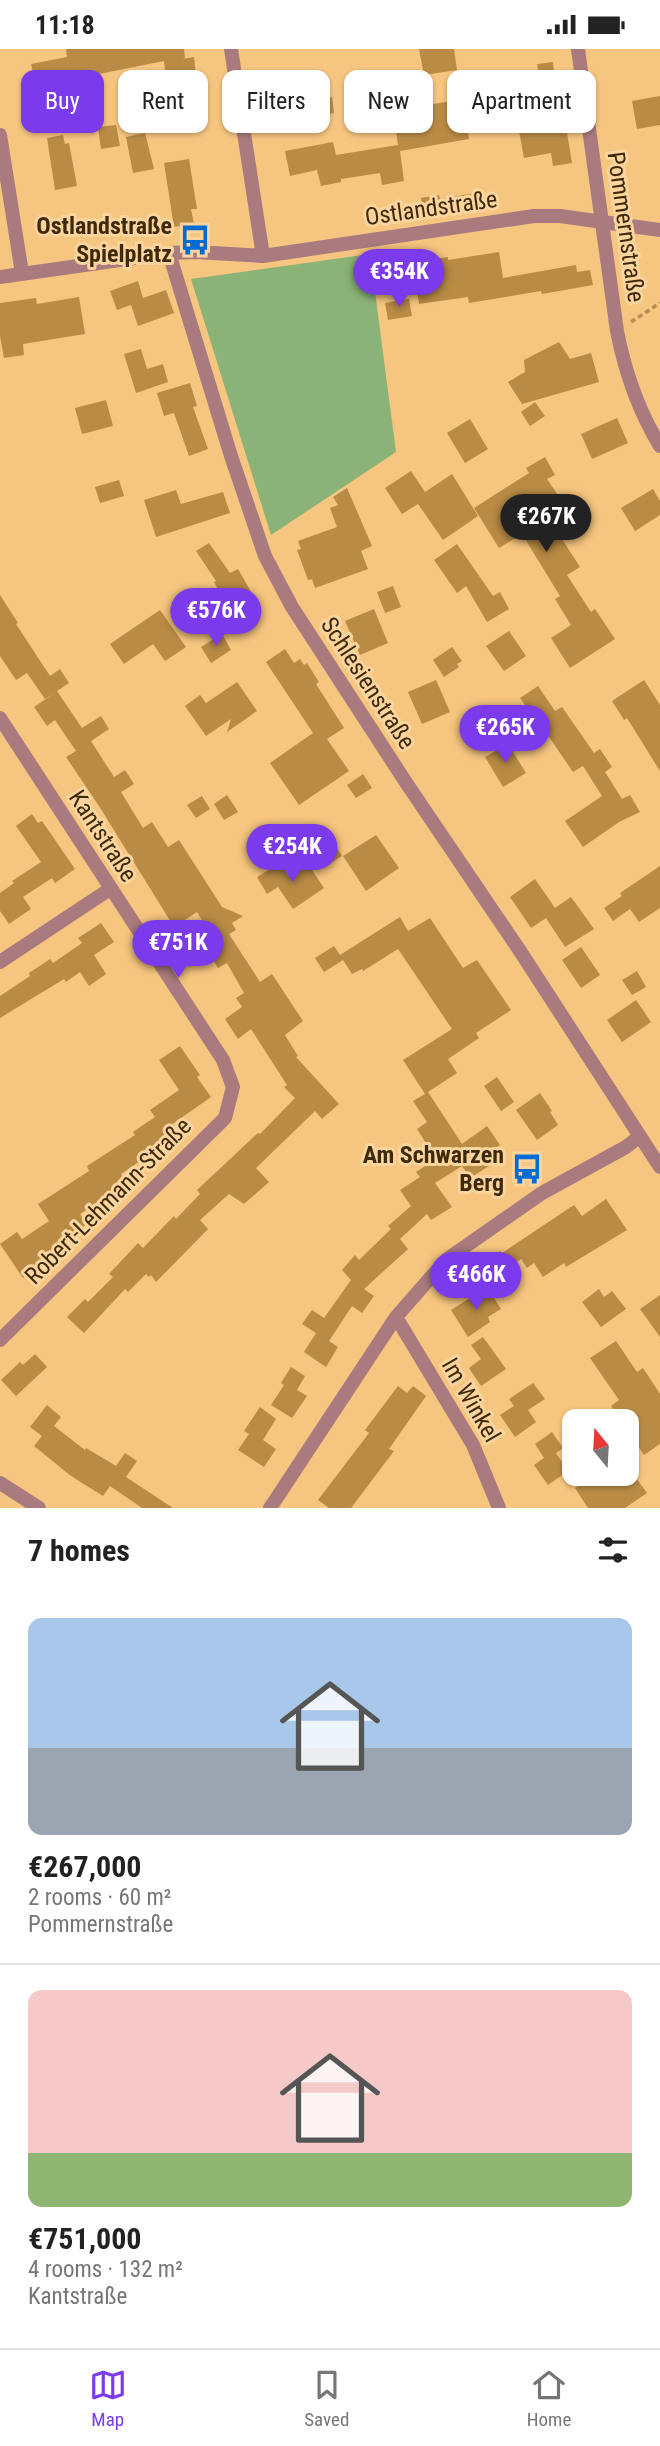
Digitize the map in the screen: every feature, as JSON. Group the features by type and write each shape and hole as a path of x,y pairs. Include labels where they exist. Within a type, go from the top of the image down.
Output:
{"street":[{"path":"231,49 263,256"},
{"name":"Pommernstraße","path":"578,49 617,331 631,388 660,446"},
{"path":"0,135 22,273"},
{"name":"Ostlandstraße","path":"0,277 169,253 263,256 534,216 560,216 660,230"},
{"name":"Schlesienstraße","path":"169,253 231,456 265,556 304,627 659,1165"},
{"name":"Kantstraße","path":"0,718 223,1060 233,1087"},
{"path":"0,963 110,889"},
{"name":"Robert-Lehmann-Straße","path":"0,1340 225,1118 233,1087"},
{"path":"270,1508 396,1317 446,1260 542,1193 626,1147 640,1136"},
{"name":"Im Winkel","path":"396,1317 473,1445 499,1508"},
{"path":"0,1483 20,1508"},
{"path":"0,1483 39,1508"}],"path":[{"path":"617,331 660,303"}],"green space":[{"path":"370,254 396,452 271,535 191,279"}],"building":[{"path":"66,49 184,49 185,58 182,59 194,57 195,70 165,70 164,61 104,73 104,70 32,70 31,64 67,57"},
{"path":"419,49 454,49 457,70 433,74 433,70 423,70"},
{"path":"553,62 554,70 538,70 537,64"},
{"path":"660,96 660,125 637,129 632,101"},
{"path":"330,97 334,113 330,114"},
{"path":"447,102 447,133 468,133 469,139 400,151 404,181 382,185 380,173 341,179 341,182 321,186 317,170 290,176 285,151 333,142 336,155 398,145 396,133 433,133 433,104"},
{"path":"116,125 120,146 101,149 99,133 104,133 104,126"},
{"path":"145,133 154,169 133,173 126,137"},
{"path":"519,133 567,133 572,163 553,166 551,153 524,158"},
{"path":"63,135 65,144 69,143 77,186 55,190 47,138"},
{"path":"189,159 197,209 191,209 194,224 174,227 164,163"},
{"path":"481,192 484,209 424,218 421,198 439,195 440,199"},
{"path":"499,252 503,278 576,265 577,272 590,270 593,285 469,303 468,297 419,304 413,262"},
{"path":"138,281 143,298 166,290 174,313 138,326 131,305 117,310 110,291"},
{"path":"79,297 85,334 23,344 24,355 4,358 0,336 0,303 36,298 37,304"},
{"path":"409,299 412,316 388,320 385,303"},
{"path":"559,342 570,359 591,353 599,382 522,404 508,382 525,372 524,360"},
{"path":"141,349 147,369 163,364 168,382 136,393 124,354"},
{"path":"190,383 197,406 193,407 208,449 189,456 174,413 164,416 157,393"},
{"path":"106,400 113,426 82,434 75,408"},
{"path":"535,402 545,416 530,426 521,412"},
{"path":"617,418 628,443 592,459 581,434"},
{"path":"470,419 488,449 465,463 447,433"},
{"path":"545,457 555,475 547,479 566,507 549,519 580,567 567,575 591,612 595,609 615,639 570,668 551,638 571,625 555,599 560,596 522,534 499,548 474,508 529,473 526,468"},
{"path":"411,471 425,492 452,474 478,516 443,540 418,504 402,514 385,488"},
{"path":"119,480 124,496 100,503 95,487"},
{"path":"347,488 372,546 361,551 368,569 315,588 312,579 308,580 297,550 301,549 298,541 337,527 330,508 338,505 333,497"},
{"path":"653,489 660,501 660,515 635,531 621,508"},
{"path":"176,490 181,504 223,492 230,513 156,537 144,500"},
{"path":"209,543 230,573 238,569 258,604 233,617 214,582 216,581 196,551"},
{"path":"457,544 493,596 500,592 509,609 487,622 466,586 457,593 434,560"},
{"path":"393,586 401,607 385,613 377,592"},
{"path":"0,595 50,676 60,669 69,683 57,691 82,728 101,716 109,729 91,741 114,777 125,770 134,784 121,792 143,828 152,822 168,847 179,840 222,907 243,916 232,923 236,930 229,934 260,982 272,974 303,1021 285,1035 298,1056 296,1057 339,1104 322,1119 315,1111 256,1168 269,1182 244,1204 229,1194 200,1220 208,1229 156,1282 151,1275 149,1277 146,1274 128,1292 125,1289 84,1333 67,1317 85,1299 88,1302 113,1277 109,1274 138,1243 143,1248 174,1216 176,1219 200,1194 197,1190 260,1134 295,1098 284,1087 287,1085 251,1029 238,1039 225,1019 242,1007 236,998 244,993 227,963 218,968 204,946 214,940 197,912 174,927 66,757 76,751 55,720 47,726 34,707 56,692 45,699 27,673 16,680 0,656"},
{"path":"374,609 388,643 360,655 345,621"},
{"path":"160,610 186,647 165,661 153,644 124,664 110,644"},
{"path":"509,631 526,656 504,671 486,646"},
{"path":"222,634 231,650 211,663 201,647"},
{"path":"452,647 462,661 457,664 459,667 444,677 433,660"},
{"path":"285,649 294,663 300,659 304,665 307,663 319,682 316,684 344,728 327,739 349,771 299,805 270,763 313,733 266,662"},
{"path":"436,680 450,712 422,724 408,692"},
{"path":"644,680 660,705 660,771 627,718 624,720 612,701"},
{"path":"237,682 257,711 227,732 231,719 206,736 185,706 200,695 206,703"},
{"path":"538,686 555,711 562,707 594,753 600,749 612,767 605,772 622,799 630,795 640,812 619,822 583,847 565,821 602,796 583,766 573,772 543,728 517,744 506,726 529,711 520,698"},
{"path":"508,744 526,773 503,787 485,757"},
{"path":"363,774 372,788 356,798 347,785"},
{"path":"227,795 238,812 224,820 214,804"},
{"path":"202,796 210,809 196,818 187,805"},
{"path":"32,814 38,823 42,821 75,869 55,883 52,878 23,897 31,909 9,924 0,911 0,893 14,883 12,881 41,862 16,826"},
{"path":"376,835 399,868 366,891 343,856"},
{"path":"332,840 342,856 326,866 316,850"},
{"path":"280,863 289,877 308,864 324,888 293,909 278,887 267,894 257,877"},
{"path":"660,866 660,908 639,922 630,909 613,921 604,908 622,896 620,893"},
{"path":"535,879 555,908 571,897 594,929 565,947 546,918 531,928 510,897"},
{"path":"400,917 408,931 430,918 463,968 477,960 511,1010 476,1033 479,1038 448,1059 457,1073 428,1092 462,1144 487,1126 500,1145 483,1157 489,1166 470,1178 462,1166 435,1183 452,1207 431,1220 427,1214 400,1239 408,1249 364,1289 374,1296 362,1313 352,1306 329,1341 338,1347 326,1367 304,1352 316,1333 302,1324 312,1310 324,1318 351,1280 342,1270 355,1255 359,1260 391,1229 388,1226 411,1206 400,1190 420,1177 416,1172 436,1159 417,1129 427,1122 413,1101 425,1094 403,1060 452,1029 398,949 363,971 362,969 352,974 343,960 324,972 315,958 334,946 340,955"},
{"path":"101,923 114,942 94,955 106,974 89,986 80,972 0,1018 0,996 50,959 53,963 82,943 78,938"},
{"path":"581,947 600,975 581,988 562,960"},
{"path":"637,971 646,987 632,995 622,980"},
{"path":"636,1000 651,1022 622,1042 607,1020"},
{"path":"180,1046 211,1097 164,1130 171,1140 121,1174 127,1182 80,1214 87,1224 59,1243 63,1249 23,1278 0,1244 17,1232 22,1239 49,1221 38,1204 89,1171 87,1166 135,1135 133,1132 155,1117 150,1110 179,1090 159,1060"},
{"path":"497,1077 514,1102 501,1111 484,1086"},
{"path":"540,1093 558,1125 537,1140 516,1110"},
{"path":"606,1199 627,1230 566,1267 564,1263 543,1277 534,1263 527,1268 521,1259 496,1276 486,1261 574,1205 582,1216"},
{"path":"487,1287 501,1309 488,1317 490,1322 468,1337 451,1310"},
{"path":"599,1289 604,1297 612,1291 626,1309 601,1327 582,1302"},
{"path":"660,1295 660,1337 640,1309"},
{"path":"483,1337 506,1369 481,1386 469,1368 481,1359 471,1345"},
{"path":"616,1341 637,1372 643,1368 660,1394 660,1444 644,1455 639,1448 639,1409 613,1409 611,1406 619,1400 590,1358"},
{"path":"35,1354 47,1367 16,1396 1,1380 20,1362 23,1365"},
{"path":"291,1367 305,1376 297,1390 307,1396 292,1418 271,1405 284,1385 281,1383"},
{"path":"533,1383 545,1399 528,1410 536,1422 515,1437 500,1415 514,1406 509,1399"},
{"path":"398,1386 407,1393 413,1386 426,1396 389,1449 394,1451 351,1508 329,1508 318,1500 369,1433 365,1430"},
{"path":"47,1405 61,1417 54,1426 85,1450 86,1448 116,1466 125,1453 137,1461 126,1477 173,1508 142,1508 110,1486 103,1496 71,1476 34,1446 42,1436 30,1427"},
{"path":"260,1407 276,1419 263,1440 276,1449 264,1467 238,1450 249,1434 244,1431"},
{"path":"552,1432 562,1447 556,1453 562,1462 562,1475 548,1485 534,1465 544,1458 535,1444"},
{"path":"639,1482 647,1493 625,1508 588,1508 575,1488 639,1486"}],"place":[{"name":"Ostlandstraße Spielplatz","path":"195,240"},
{"name":"Am Schwarzen Berg","path":"527,1169"}]}
